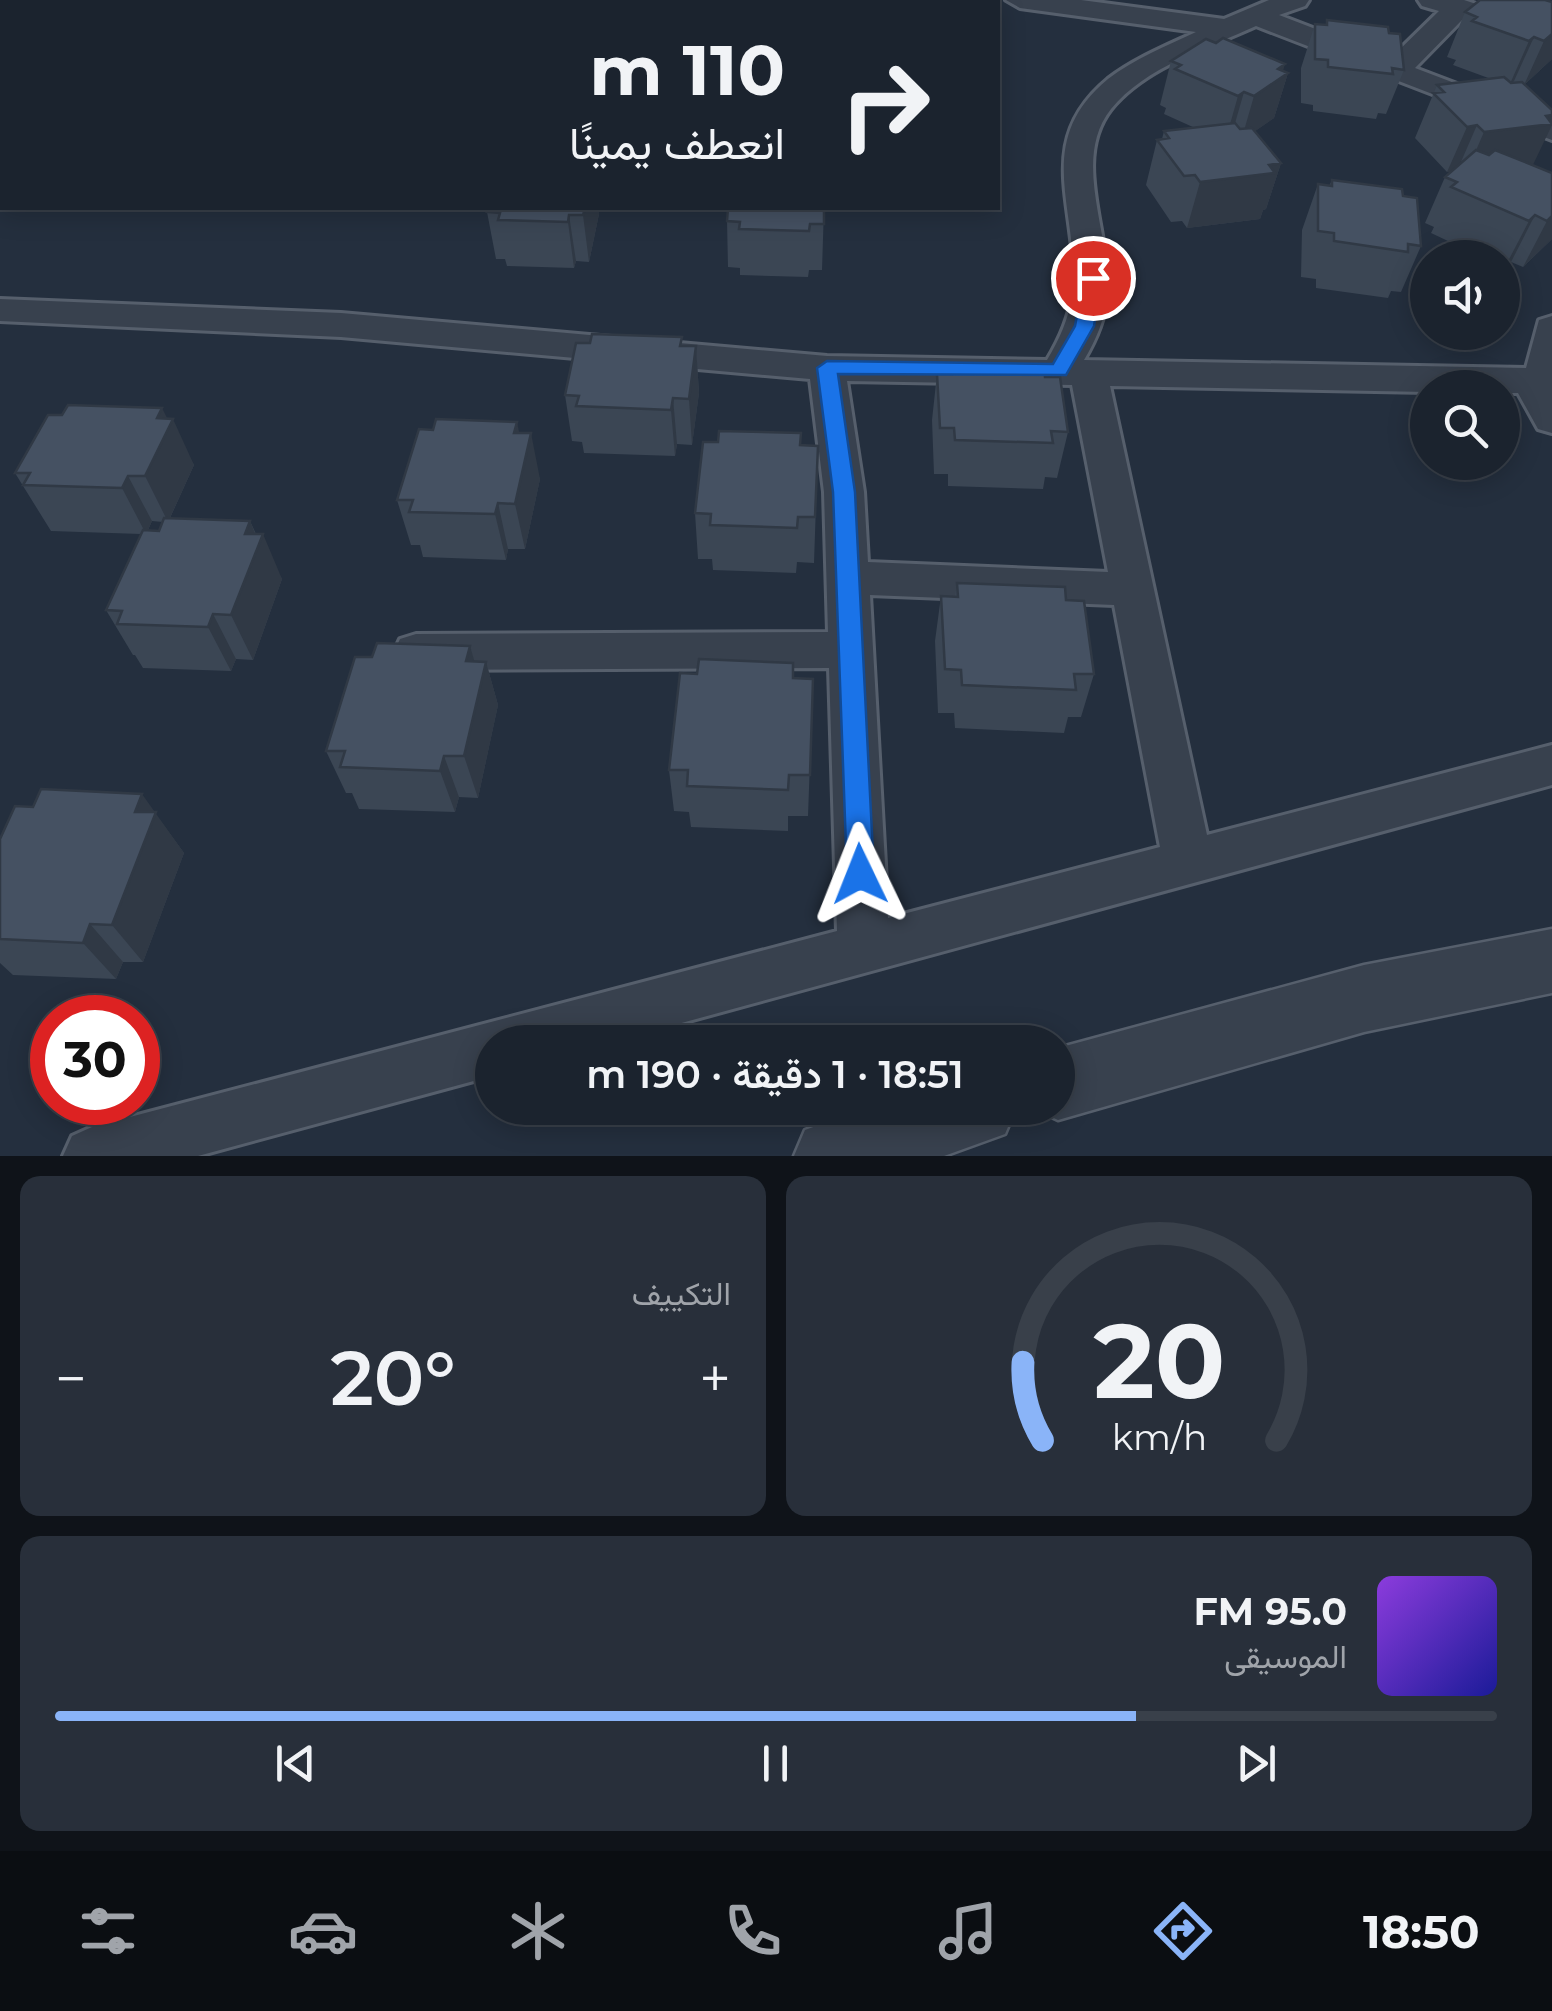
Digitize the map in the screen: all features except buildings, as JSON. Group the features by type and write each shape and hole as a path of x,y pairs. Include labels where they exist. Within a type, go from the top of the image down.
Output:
{"street":[{"path":"1020,0 1242,22 1396,70 1552,131"},
{"path":"1188,862 1132,589 1074,371 1074,348 1091,302 1093,278 1077,169 1079,143 1088,119 1125,79 1296,0"},
{"path":"1396,70 1446,3 1552,38"},
{"path":"0,310 341,325 827,368 1536,380"},
{"path":"1552,328 1548,358 1536,380 1537,394 1552,420"},
{"path":"827,368 844,492 864,949"},
{"path":"848,578 1132,589"},
{"path":"377,653 850,650"},
{"path":"579,1025 1552,765"},
{"path":"1075,1079 1274,1018 1384,992 1552,961"},
{"path":"92,1156 475,1053"},
{"path":"831,1156 927,1125"}],"route":[{"path":"860,874 844,492 827,368 1059,370 1084,326 1093,278"}]}
